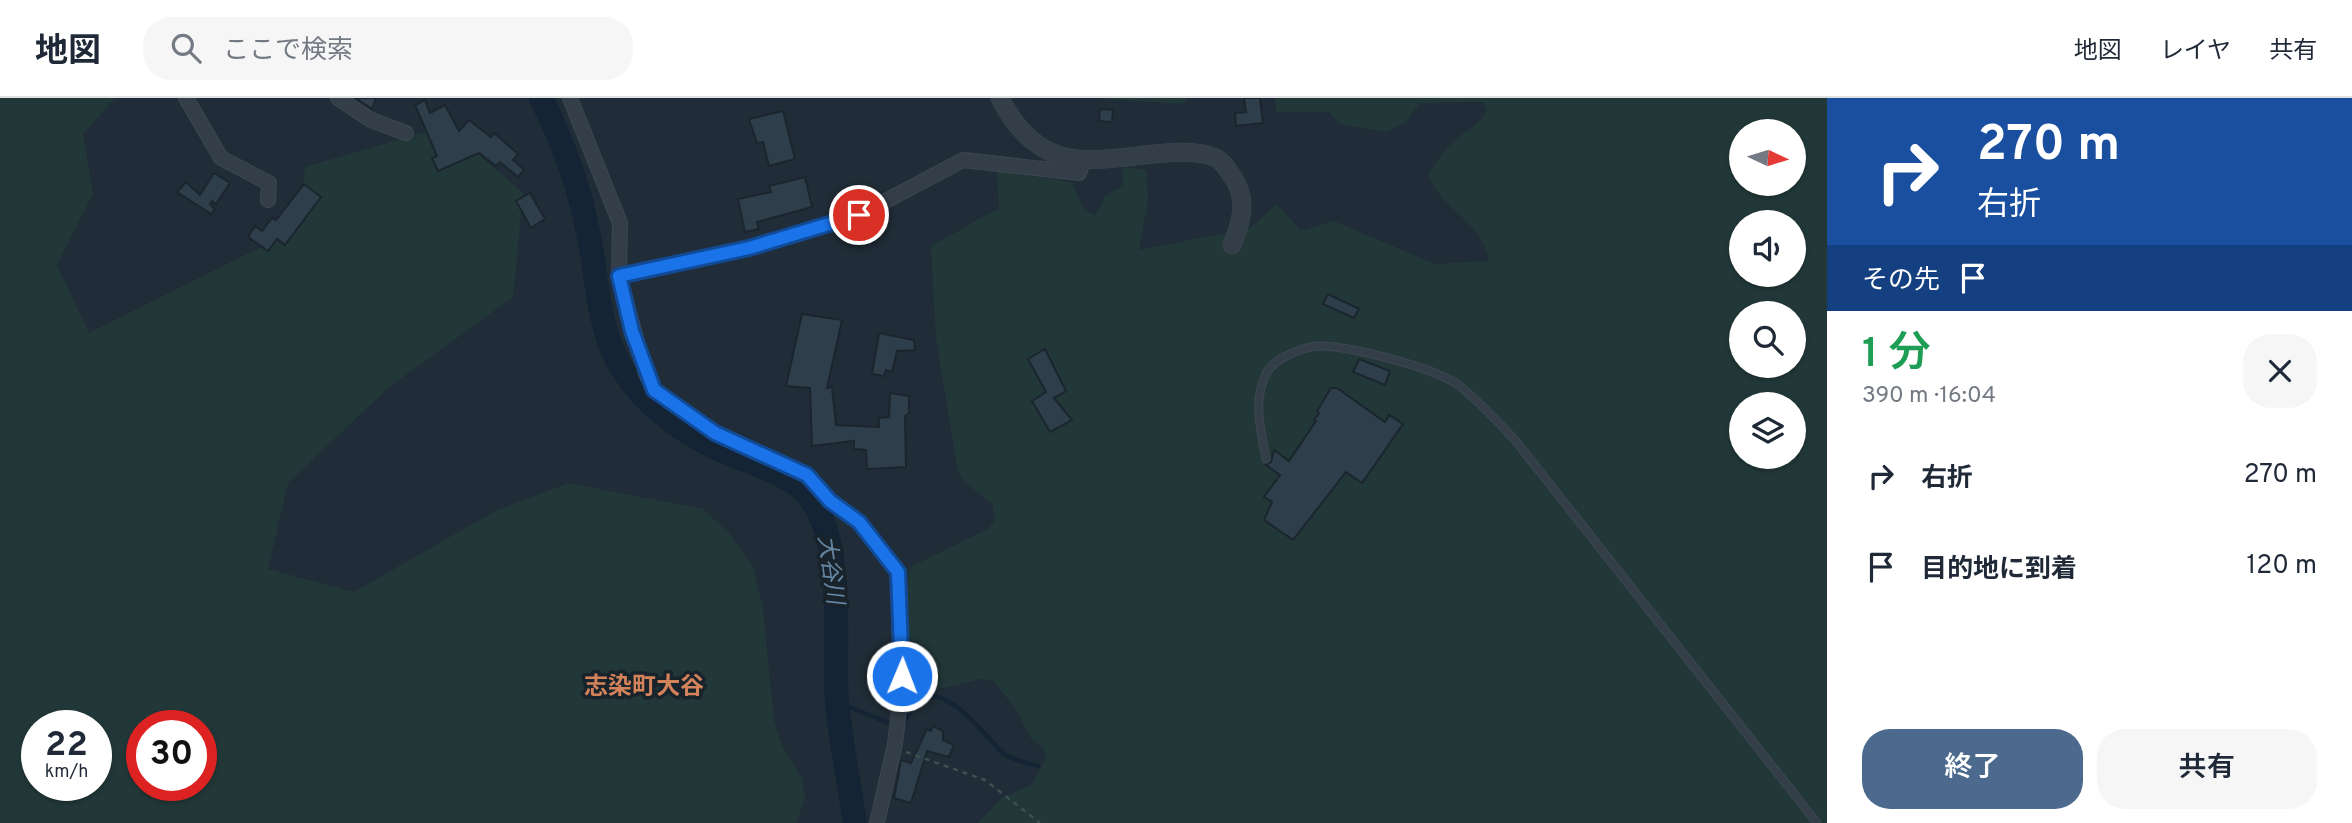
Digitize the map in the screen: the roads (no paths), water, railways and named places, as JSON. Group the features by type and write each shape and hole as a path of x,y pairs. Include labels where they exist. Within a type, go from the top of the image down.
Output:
{"street":[{"path":"186,98 221,158 269,183 268,200"},
{"path":"338,98 371,120 406,133"},
{"path":"570,98 620,223 619,276 642,361 654,390 715,433 807,475 830,501 859,522 898,572 902,661 895,744 877,823"},
{"path":"1000,98 1019,130 1046,150 1062,157 1084,159 1193,153 1217,159 1239,186 1243,217 1232,245"},
{"path":"619,276 749,248 859,215 963,160 1079,173 1084,159"}],"lane":[{"path":"1266,459 1257,402 1265,373 1286,357 1302,350 1322,346 1363,354 1433,372 1457,384 1515,440 1817,823"}],"waterway":[{"name":"大谷川","path":"541,98 576,184 608,339 623,370 642,395 666,417 692,435 793,482 811,500 824,524 835,584 837,703 855,823"},
{"path":"902,726 916,703 927,697 939,697 964,713 1003,753 1038,766"},
{"path":"837,702 894,725"}],"district":[{"name":"志染町大谷","path":"644,688"}]}
